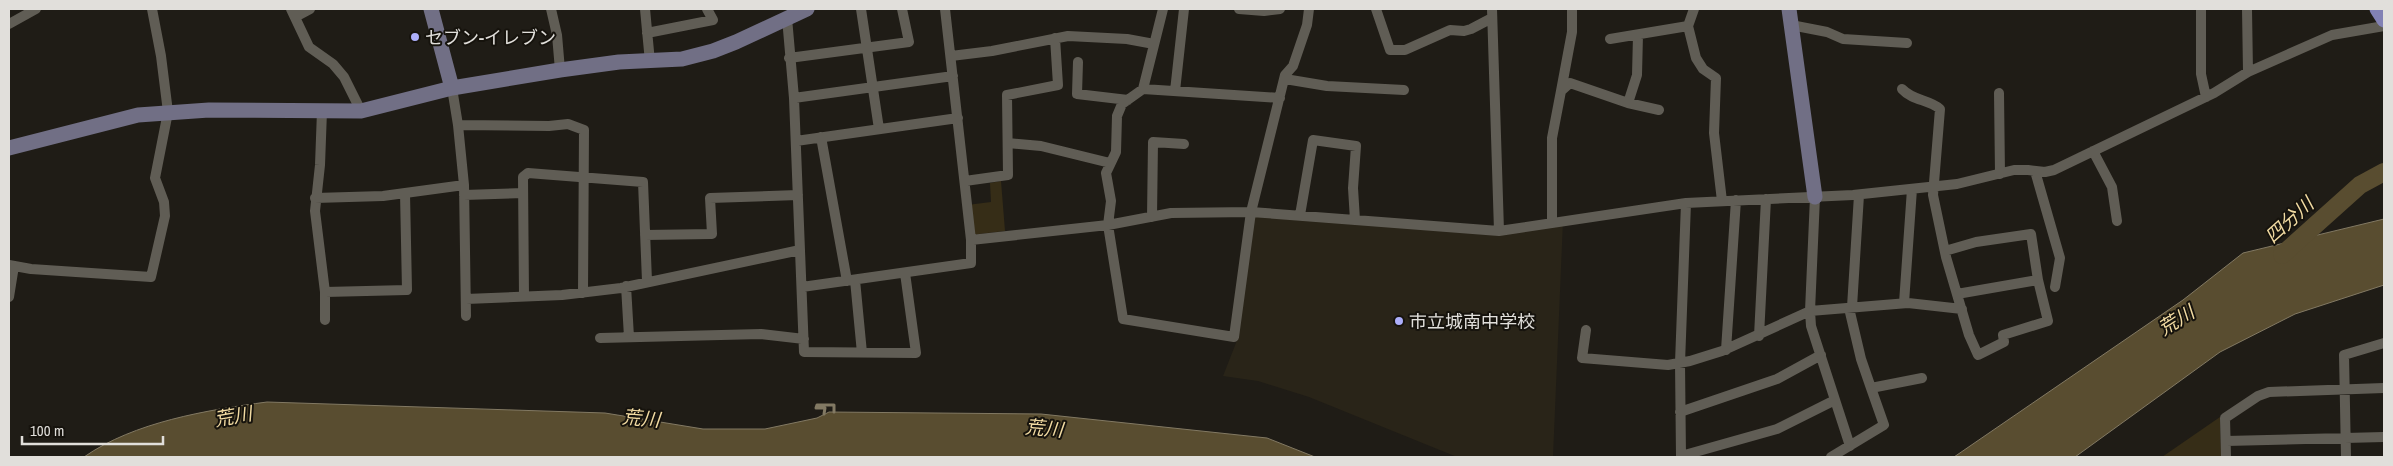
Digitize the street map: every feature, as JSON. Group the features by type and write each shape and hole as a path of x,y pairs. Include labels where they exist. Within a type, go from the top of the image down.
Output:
{"main road":[{"path":"2377,9 2384,20"}],"street":[{"path":"9,24 36,9"},
{"path":"9,297 11,265 31,269 151,277 165,216 164,202 155,178 168,112 161,56 152,9"},
{"path":"310,9 293,13 309,47 333,64 344,77 361,111"},
{"path":"431,9 452,88 458,125 464,190 466,316"},
{"path":"551,9 557,34 560,70"},
{"path":"645,9 650,62"},
{"path":"647,33 713,20 707,9"},
{"path":"9,148 115,119 168,112 209,110 361,111 452,88 560,70 619,62 682,59 713,51 807,9"},
{"path":"861,9 879,129"},
{"path":"789,58 908,42 902,9"},
{"path":"802,287 972,263 946,9"},
{"path":"1143,89 1163,9"},
{"path":"1175,91 1184,9"},
{"path":"1239,9 1264,11 1280,9"},
{"path":"1280,98 1143,89 1122,104 1117,116 1116,152 1106,173 1111,201 1108,225 1123,319 1234,337 1251,212 1280,98 1284,79 1296,58 1307,25 1308,9"},
{"path":"1376,9 1390,50 1405,50 1450,30 1464,31 1471,29 1492,13"},
{"path":"1552,223 1552,138 1572,32 1572,9"},
{"path":"1694,9 1688,26 1696,58 1703,69 1716,78 1714,133 1722,201"},
{"path":"1789,9 1815,197 1811,326 1850,446"},
{"path":"2201,9 2201,74 2206,97"},
{"path":"2247,9 2248,72"},
{"path":"1492,13 1499,231"},
{"path":"787,18 794,98 804,352 916,353 905,273"},
{"path":"1791,25 1826,32 1843,39 1907,43"},
{"path":"1610,39 1688,26"},
{"path":"971,240 1108,225 1171,213 1251,212 1499,231 1686,204 1766,198 1859,195 1935,187 2014,170 2045,172 2054,170 2206,97 2248,72 2332,35 2384,26"},
{"path":"1628,103 1636,74 1638,35"},
{"path":"951,56 992,51 1068,36 1127,39 1154,44"},
{"path":"964,181 1008,175 1007,95 1058,85 1055,38"},
{"path":"1078,62 1077,94 1128,100"},
{"path":"794,98 953,76"},
{"path":"1284,79 1327,86 1404,90"},
{"path":"1560,91 1570,83 1628,103 1659,110"},
{"path":"1902,89 1910,97 1932,102 1940,109 1934,195 1945,251 1968,335 1978,355 2004,342 2003,335 2048,321 2038,280 2031,234 1976,242 1945,251"},
{"path":"1999,93 2000,174"},
{"path":"322,111 320,165 315,198 325,292 325,320"},
{"path":"796,141 958,118"},
{"path":"458,125 549,126 568,124 584,130 583,293"},
{"path":"821,137 851,280 862,353"},
{"path":"1300,215 1314,140 1356,146 1355,220"},
{"path":"1152,217 1152,142 1184,144"},
{"path":"1008,143 1041,146 1110,162"},
{"path":"2093,151 2112,187 2117,222"},
{"path":"2035,171 2060,258 2055,287"},
{"path":"524,296 523,177 528,173 643,182 647,281"},
{"path":"1904,303 1912,189"},
{"path":"315,198 383,196 464,190 523,194"},
{"path":"325,292 407,290 404,193"},
{"path":"645,235 712,234 710,198 798,195"},
{"path":"1831,457 1884,425 1861,359 1851,308 1859,195"},
{"path":"1759,336 1766,198"},
{"path":"1726,350 1736,200"},
{"path":"1686,204 1680,363 1681,457 1777,429 1835,400"},
{"path":"466,299 583,293 717,269 800,250"},
{"path":"1957,294 2038,280"},
{"path":"626,286 630,337"},
{"path":"1586,330 1582,358 1668,364 1680,363 1726,350 1810,311 1904,303 1962,309"},
{"path":"600,338 761,334 804,339"},
{"path":"2346,457 2344,355 2384,343"},
{"path":"1680,412 1777,379 1821,355"},
{"path":"1871,388 1922,378"},
{"path":"2226,457 2226,418 2258,396 2269,392 2384,388"},
{"path":"2226,441 2384,437"}],"shaded area":[{"path":"1001,181 1005,231 970,235 967,205 991,202 990,183"},
{"name":"市立城南中学校","path":"1251,212 1499,231 1563,221 1553,457 1457,457 1309,397 1258,381 1223,376 1236,343"},
{"path":"2220,417 2221,457 2162,457"}],"water":[{"name":"荒川","path":"2384,219 2384,285 2295,314 2220,352 2075,457 1954,457 2183,300 2243,253"},
{"name":"荒川","path":"267,402 605,413 703,429 765,429 817,418 829,412 1041,414 1267,438 1315,457 84,457 104,445 148,426 220,409"}],"waterway":[{"name":"四分川","path":"2282,255 2360,185 2384,172"},
{"path":"824,414 825,408 816,408 817,405 834,405 834,412"}],"place":[{"name":"セブン-イレブン","path":"415,37"},
{"name":"市立城南中学校","path":"1399,321"}]}
